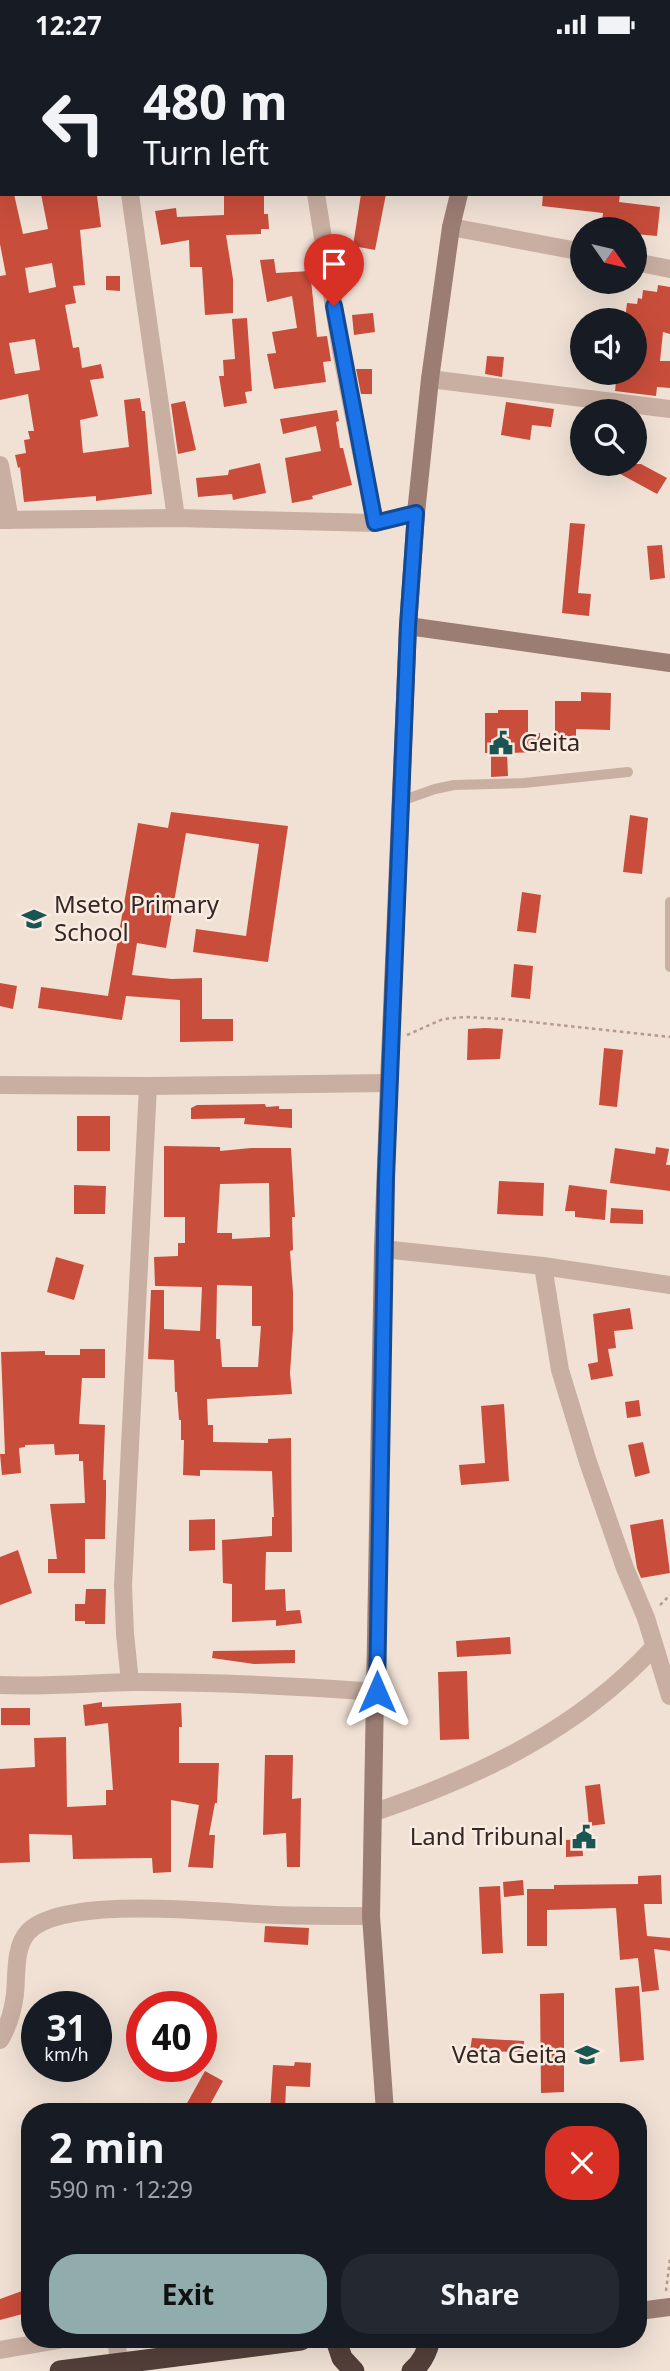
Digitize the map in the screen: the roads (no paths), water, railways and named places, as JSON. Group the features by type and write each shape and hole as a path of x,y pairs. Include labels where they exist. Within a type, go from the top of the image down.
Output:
{"highway":[{"path":"60,2371 238,2348"},
{"path":"338,2348 342,2358 354,2371"},
{"path":"412,2371 429,2348"}],"street":[{"path":"130,196 176,518"},
{"path":"316,196 341,351 375,523"},
{"path":"384,2103 371,1916 375,1812 383,1249 389,1083 408,626 416,513 430,379 451,227 459,196"},
{"path":"451,227 570,250"},
{"path":"648,265 670,269"},
{"path":"430,379 670,409"},
{"path":"0,465 5,520 176,518 375,523 416,513"},
{"path":"408,626 670,663"},
{"path":"0,1085 389,1083"},
{"path":"130,1682 123,1586 148,1086"},
{"path":"383,1249 543,1266 670,1286"},
{"path":"543,1266 560,1370 588,1462 625,1568 646,1618 670,1696"},
{"path":"375,1812 492,1766 550,1733 615,1686 654,1647"},
{"path":"0,1685 39,1687 130,1682 248,1683 377,1692"},
{"path":"0,2040 13,2005 21,1942 36,1925 79,1912 118,1908 371,1916"},
{"path":"647,2310 667,2307"},
{"path":"0,2350 21,2346"},
{"path":"117,2348 119,2363"}],"lane":[{"path":"401,801 454,785 524,783 628,772"},
{"path":"670,902 670,967"}],"place":[{"name":"Geita","path":"501,743"},
{"name":"Mseto Primary School","path":"34,919"},
{"name":"Land Tribunal","path":"584,1837"},
{"name":"Veta Geita","path":"587,2055"}]}
